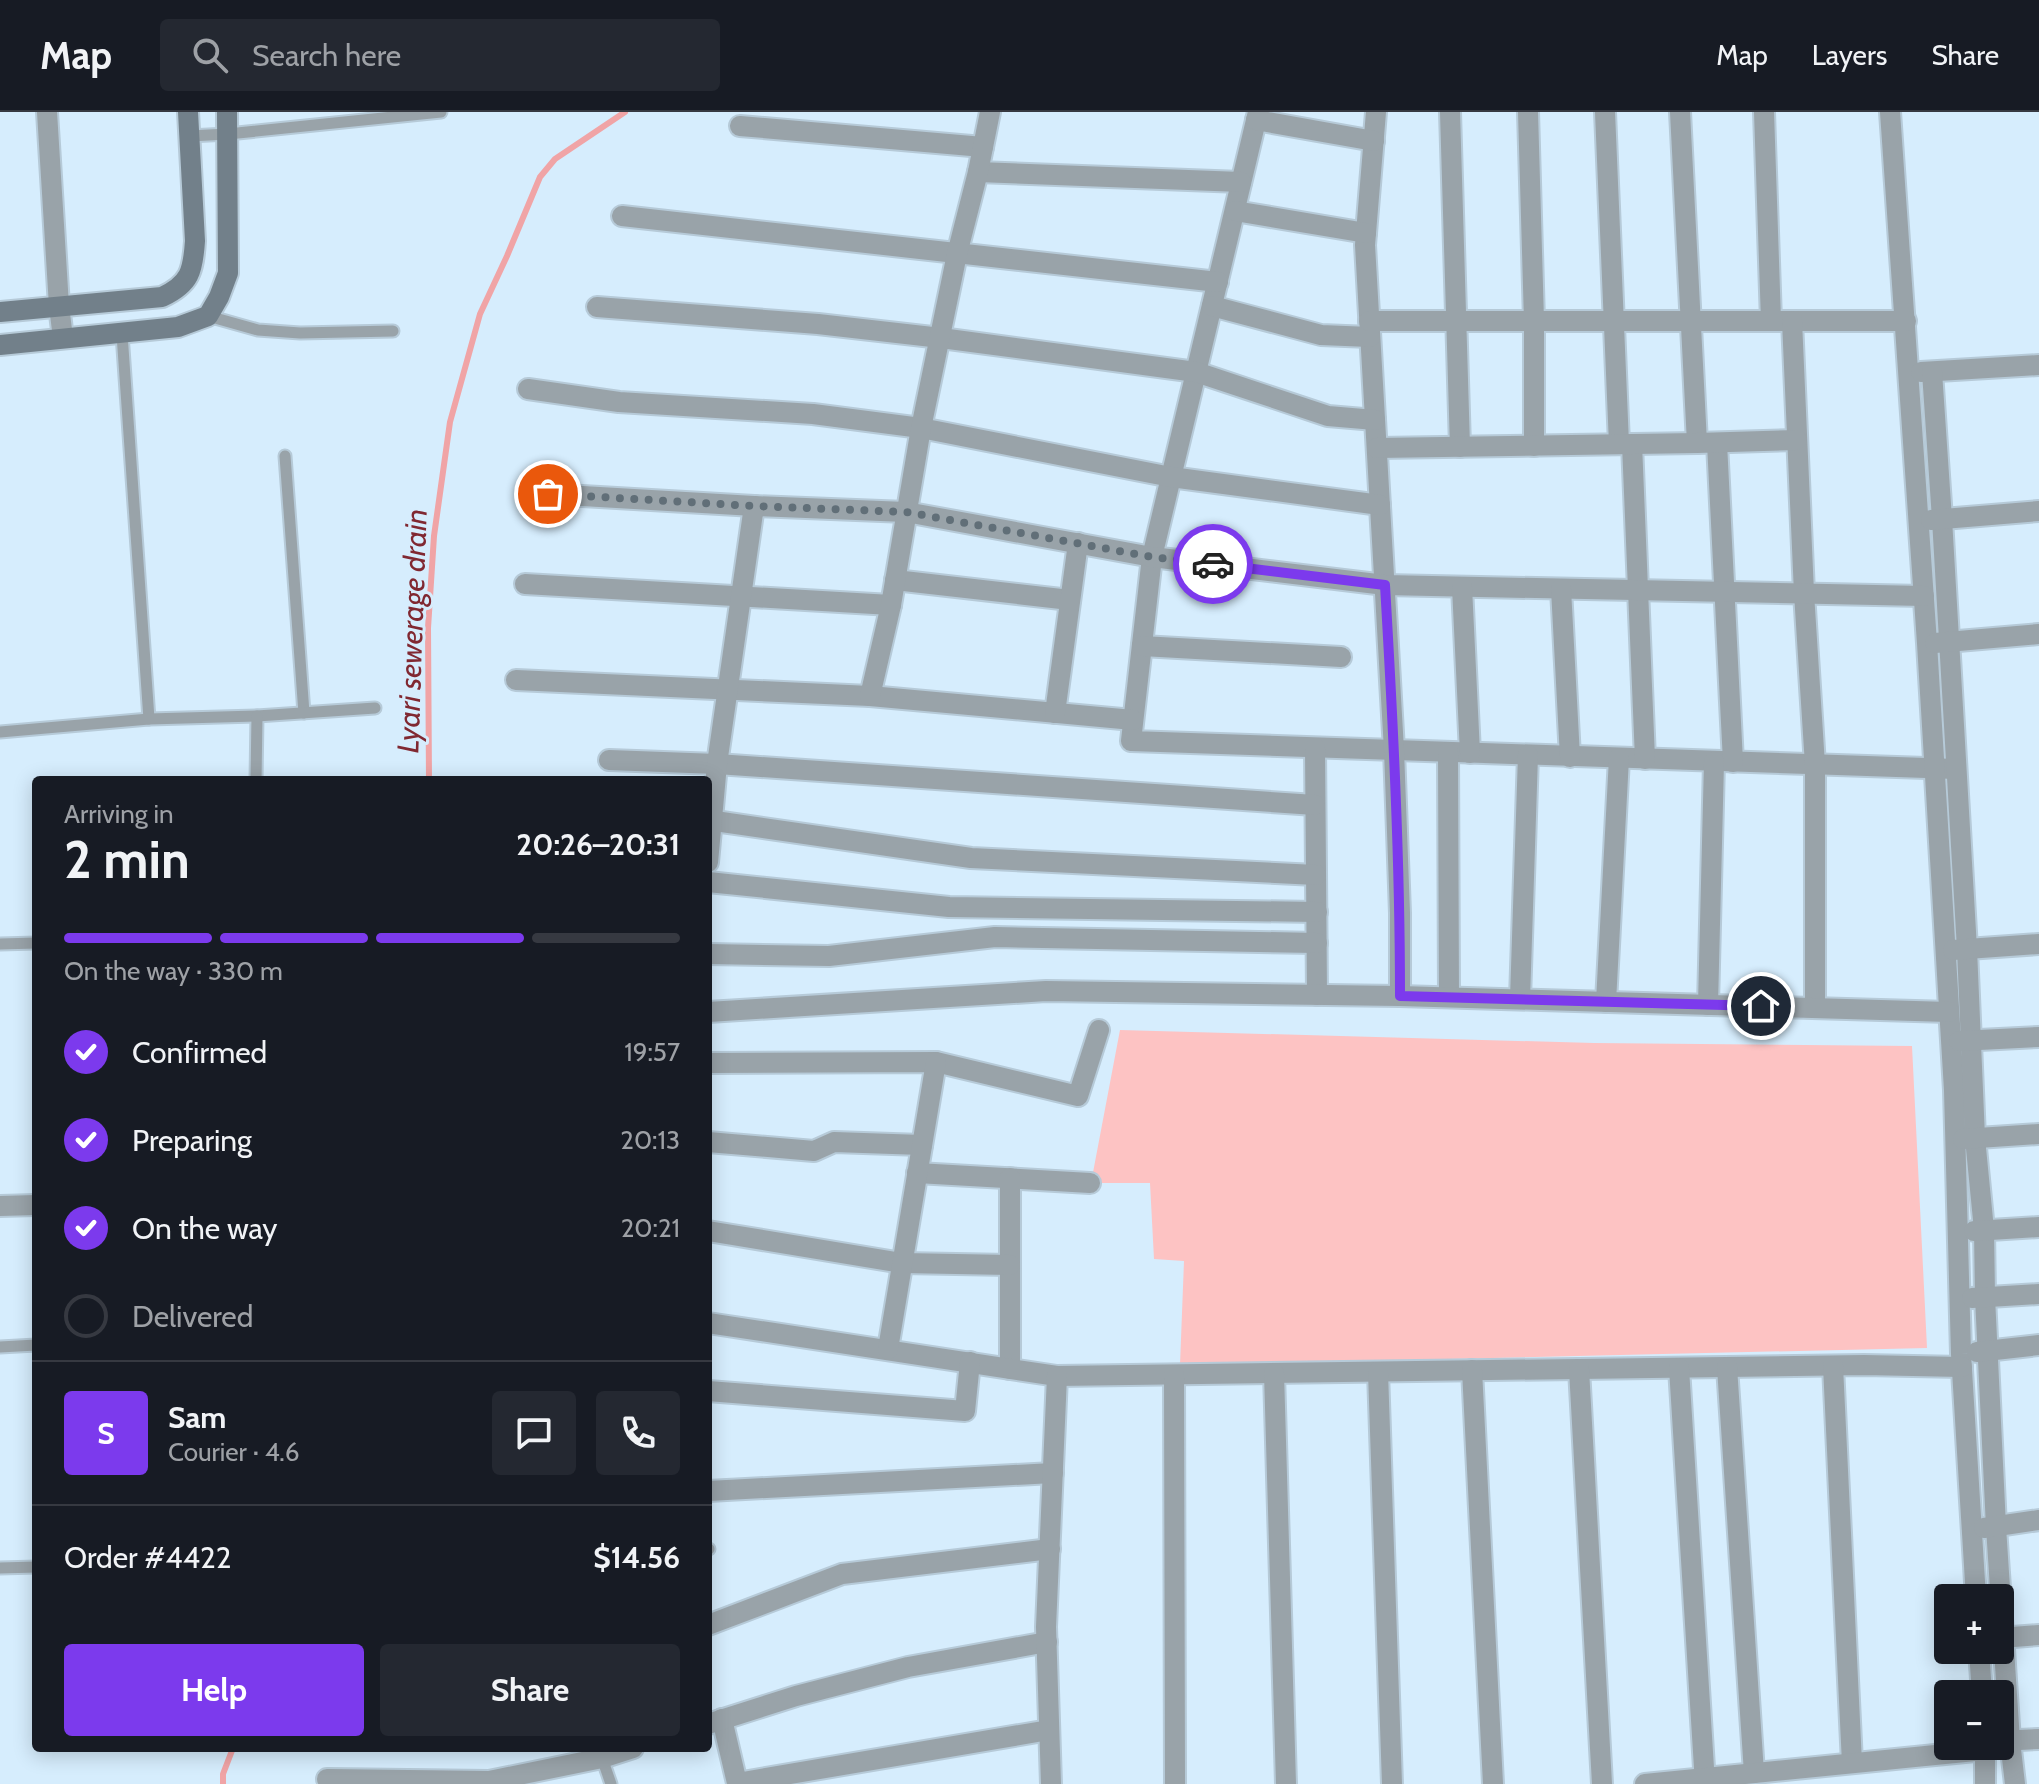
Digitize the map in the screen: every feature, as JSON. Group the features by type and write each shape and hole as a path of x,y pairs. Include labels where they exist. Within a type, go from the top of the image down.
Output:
{"street":[{"path":"47,112 63,338"},
{"path":"0,312 162,297 179,289 194,261 188,112"},
{"path":"0,345 178,327 208,316 228,273 227,112"},
{"path":"870,696 891,605 921,428 990,112"},
{"path":"1376,112 1365,245 1394,750 1400,996"},
{"path":"1450,112 1460,447"},
{"path":"1528,112 1534,446"},
{"path":"1605,112 1613,321 1638,590 1645,759"},
{"path":"1680,112 1691,321 1724,592 1723,762 1708,1005"},
{"path":"1764,112 1781,321 1797,440 1815,765 1815,1008"},
{"path":"1890,112 1951,1042 1965,1139 1984,1230 1999,1584"},
{"path":"1374,141 1257,116 1152,557 1131,741 1956,769"},
{"path":"740,126 983,147"},
{"path":"978,172 1241,182"},
{"path":"1235,211 1366,233"},
{"path":"622,216 1218,282"},
{"path":"1212,306 1321,335 1456,321 1906,321"},
{"path":"597,307 818,324 1196,372 1328,416 1375,420"},
{"path":"1909,373 2039,365"},
{"path":"1932,372 1972,1040 1958,1232 1975,1584"},
{"path":"528,389 619,402 813,414 921,428 1171,477 1380,505"},
{"path":"1377,448 1797,440"},
{"path":"548,494 906,512 1152,557 1385,585 1924,596"},
{"path":"712,804 754,506"},
{"path":"1919,521 2039,511"},
{"path":"1055,713 1078,543"},
{"path":"895,580 1070,600"},
{"path":"525,584 891,605"},
{"path":"1462,587 1470,753"},
{"path":"1561,589 1570,757"},
{"path":"1927,643 2039,634"},
{"path":"1142,646 1341,657"},
{"path":"516,680 870,696 1133,720"},
{"path":"1315,748 1317,995"},
{"path":"1448,752 1449,997"},
{"path":"1520,999 1528,755"},
{"path":"1606,1002 1619,758"},
{"path":"609,760 717,764 1315,805"},
{"path":"712,820 971,858 1316,875"},
{"path":"712,882 949,907 1317,912"},
{"path":"712,954 829,956 995,937 1317,943"},
{"path":"1945,950 2039,944"},
{"path":"712,1012 1046,991 1449,997 1949,1012"},
{"path":"712,1063 936,1062 1078,1096 1099,1030"},
{"path":"1951,1042 2039,1037"},
{"path":"888,1349 936,1062"},
{"path":"1965,1139 2039,1134"},
{"path":"712,1142 814,1151 834,1142 922,1145"},
{"path":"917,1173 1090,1183"},
{"path":"1010,1178 1010,1369"},
{"path":"0,1206 32,1205"},
{"path":"1958,1232 2039,1227"},
{"path":"712,1232 902,1263 1010,1265"},
{"path":"1960,1299 2039,1294"},
{"path":"712,1324 1057,1376 1833,1366 1962,1360 1988,1351 2039,1345"},
{"path":"712,1391 965,1411 970,1362"},
{"path":"1833,1366 1840,1771"},
{"path":"1727,1367 1754,1773"},
{"path":"1679,1368 1705,1781"},
{"path":"1579,1369 1602,1784"},
{"path":"1472,1370 1493,1784"},
{"path":"1378,1372 1392,1784"},
{"path":"1274,1373 1286,1784"},
{"path":"1174,1375 1175,1784"},
{"path":"1051,1784 1047,1642 1057,1376"},
{"path":"712,1491 1053,1473"},
{"path":"1972,1529 2039,1520"},
{"path":"712,1623 842,1574 1050,1549"},
{"path":"2014,1637 2039,1635"},
{"path":"1047,1642 908,1667 796,1696 715,1722 737,1783 806,1778 1049,1730"},
{"path":"2014,1742 2039,1739"},
{"path":"327,1779 489,1781 546,1777 621,1752"},
{"path":"1645,1784 1705,1781 1754,1773 1840,1771 1934,1755"},
{"path":"1985,1784 1991,1760"},
{"path":"2003,1760 2015,1784"}],"lane":[{"path":"189,136 441,112"},
{"path":"208,316 258,330 300,333 393,331"},
{"path":"122,334 149,719"},
{"path":"285,456 304,713"},
{"path":"0,732 149,719 375,708"},
{"path":"256,776 257,716"},
{"path":"0,944 32,943"},
{"path":"0,1347 32,1345"},
{"path":"0,1568 32,1567"},
{"path":"602,1758 611,1784"}],"shaded area":[{"path":"1120,1030 1594,1043 1912,1046 1927,1348 1180,1365 1184,1261 1154,1259 1150,1183 1091,1183"}],"waterway":[{"name":"Lyari sewerage drain","path":"429,776 428,628 434,536 450,422 480,314 540,177 555,159 625,112"},
{"name":"Lyari sewerage drain","path":"223,1784 223,1774 231,1752"}],"way so far":[{"path":"548,494 906,512 1152,557 1213,564"}],"route":[{"path":"1213,564 1385,585 1400,913 1400,996 1761,1006"}]}
